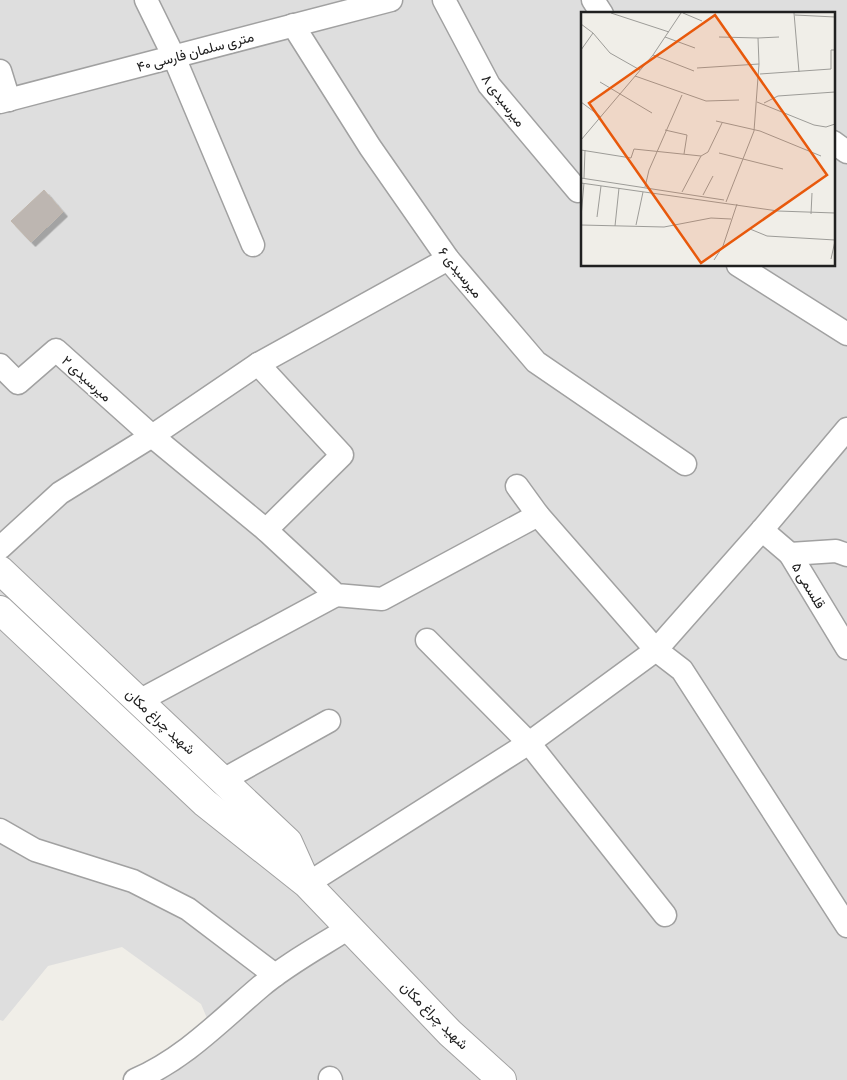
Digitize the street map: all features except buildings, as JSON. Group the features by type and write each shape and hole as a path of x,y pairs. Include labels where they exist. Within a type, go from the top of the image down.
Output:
{"street":[{"path":"146,0 174,57 253,245"},
{"name":"۴۰ متری سلمان فارسی","path":"5,101 293,25 333,7 391,0"},
{"name":"میرسیدی ۸","path":"444,0 489,85 578,191"},
{"path":"593,0 601,12"},
{"name":"میرسیدی ۶","path":"293,25 370,147 448,259 536,362 685,464"},
{"path":"0,71 5,101"},
{"path":"834,143 847,152"},
{"path":"0,548 60,493 152,436 258,364 448,259"},
{"path":"740,266 847,334"},
{"name":"میرسیدی ۲","path":"0,365 18,383 56,350 152,436"},
{"path":"258,364 342,455 266,530"},
{"path":"307,884 529,743 656,650 762,530 847,429"},
{"path":"152,436 266,530 336,595"},
{"path":"517,486 538,515 656,650 682,670 847,926"},
{"path":"139,701 336,595 382,599 538,515"},
{"name":"قلسمی ۵","path":"762,530 790,554 847,648"},
{"path":"790,554 836,551 847,555"},
{"name":"شهید چراغ مکان","path":"0,570 288,842 307,884"},
{"name":"شهید چراغ مکان","path":"0,610 205,803 307,884 450,1033 502,1080"},
{"path":"427,640 529,743 665,915"},
{"path":"223,780 329,721"},
{"path":"0,830 35,850 133,881 188,909 275,975"},
{"path":"135,1080 152,1072 195,1044 275,975 349,928"}],"shaded area":[{"path":"0,0 847,0 847,1080 139,1080 212,1030 201,1004 122,947 48,966 3,1021 0,1020"}]}
